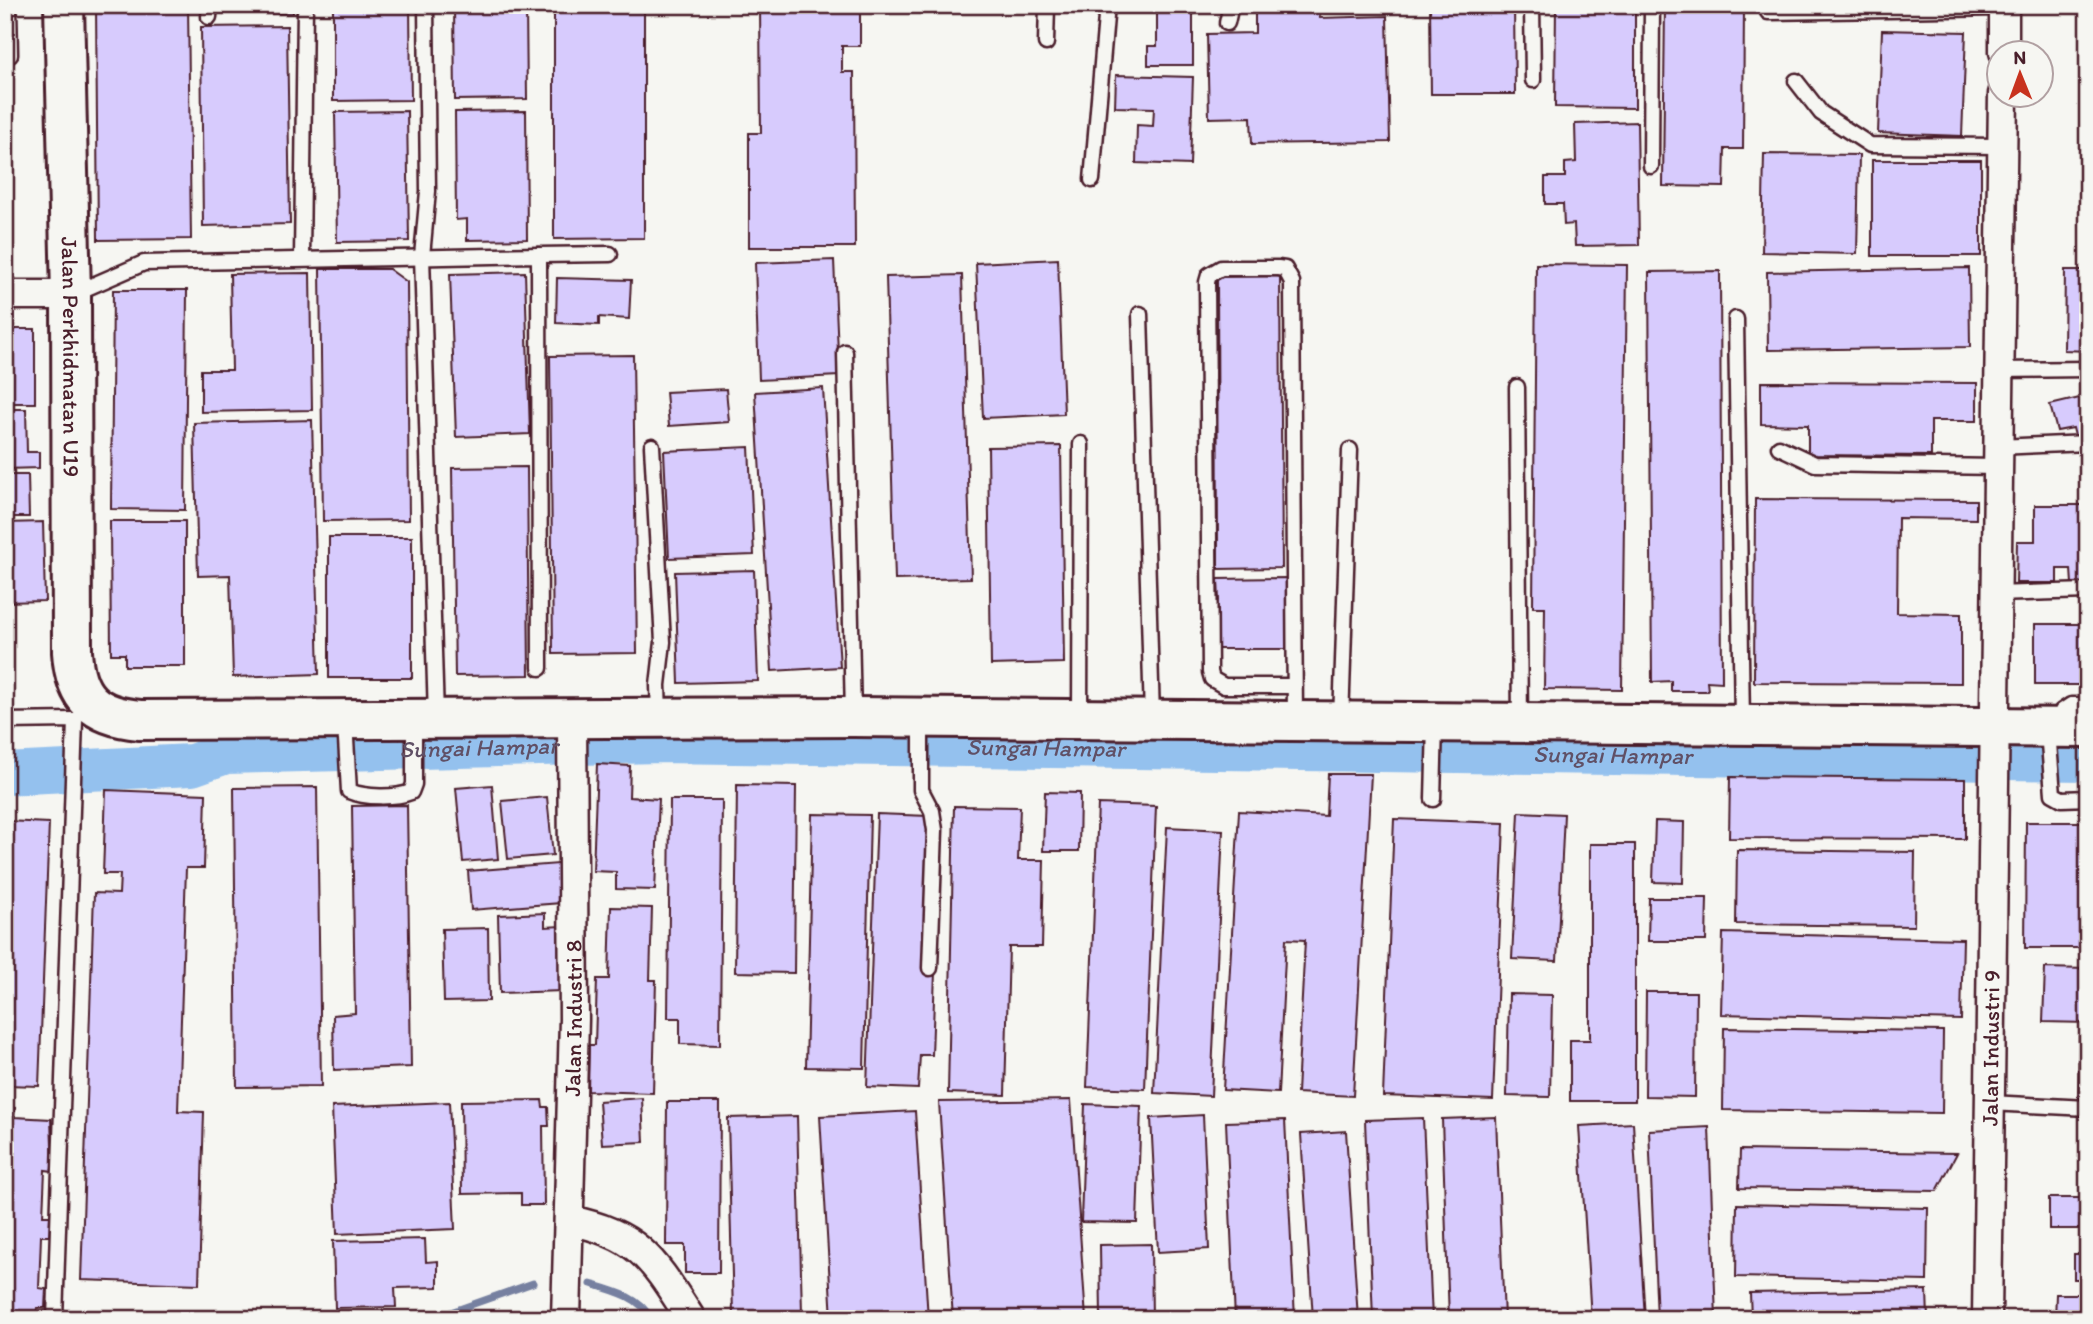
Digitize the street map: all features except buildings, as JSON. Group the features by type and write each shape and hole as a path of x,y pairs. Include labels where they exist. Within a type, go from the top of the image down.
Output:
{"street":[{"name":"Jalan Perkhidmatan U19","path":"64,5 71,295 72,652 83,712"},
{"path":"2004,6 2004,38"},
{"name":"Jalan Industri 9","path":"1987,1319 2003,108"},
{"path":"5,295 71,295"},
{"path":"83,712 132,720 345,729 659,718 853,717 921,724 1152,722 1295,704 1341,722 1435,739 1520,723 1742,724 1995,734 2067,727"},
{"name":"Jalan Industri 8","path":"566,1319 574,1019 572,723"},
{"path":"569,1220 616,1233 637,1246 655,1264 691,1319"}],"lane":[{"path":"5,55 10,55 9,5"},
{"path":"302,259 305,5"},
{"path":"345,729 349,792 404,795 411,792 422,726 422,256 428,191 426,5"},
{"path":"1046,43 1047,5"},
{"path":"1092,180 1107,5"},
{"path":"1227,23 1231,5"},
{"path":"1532,5 1532,80"},
{"path":"1651,166 1652,5"},
{"path":"1768,12 2004,6"},
{"path":"1796,81 1821,113 1870,145 2002,146"},
{"path":"71,295 144,263 610,254"},
{"path":"540,255 540,668"},
{"path":"1222,268 1278,268 1285,270 1292,282 1295,704 1224,686 1212,679 1210,672 1207,282 1209,275 1222,268"},
{"path":"1140,314 1152,722"},
{"path":"1736,319 1742,724"},
{"path":"845,352 853,717"},
{"path":"1998,370 2088,369"},
{"path":"1517,387 1520,723"},
{"path":"1779,447 1815,464 1998,457 2088,443"},
{"path":"1080,721 1081,444"},
{"path":"652,446 663,642 657,692 659,718"},
{"path":"1341,722 1350,450"},
{"path":"1996,594 2088,590"},
{"path":"5,721 83,712 74,757 55,1319"},
{"path":"921,724 921,790 932,811 935,830 930,968"},
{"path":"2067,727 2051,777 2051,789 2057,798 2088,798"},
{"path":"1433,799 1435,739"},
{"path":"1990,1103 2088,1108"}],"waterway":[{"name":"Sungai Hampar","path":"5,774 192,765 226,753 658,742 2088,760"},
{"path":"431,1319 533,1283"},
{"path":"591,1284 633,1300 651,1319"}]}
